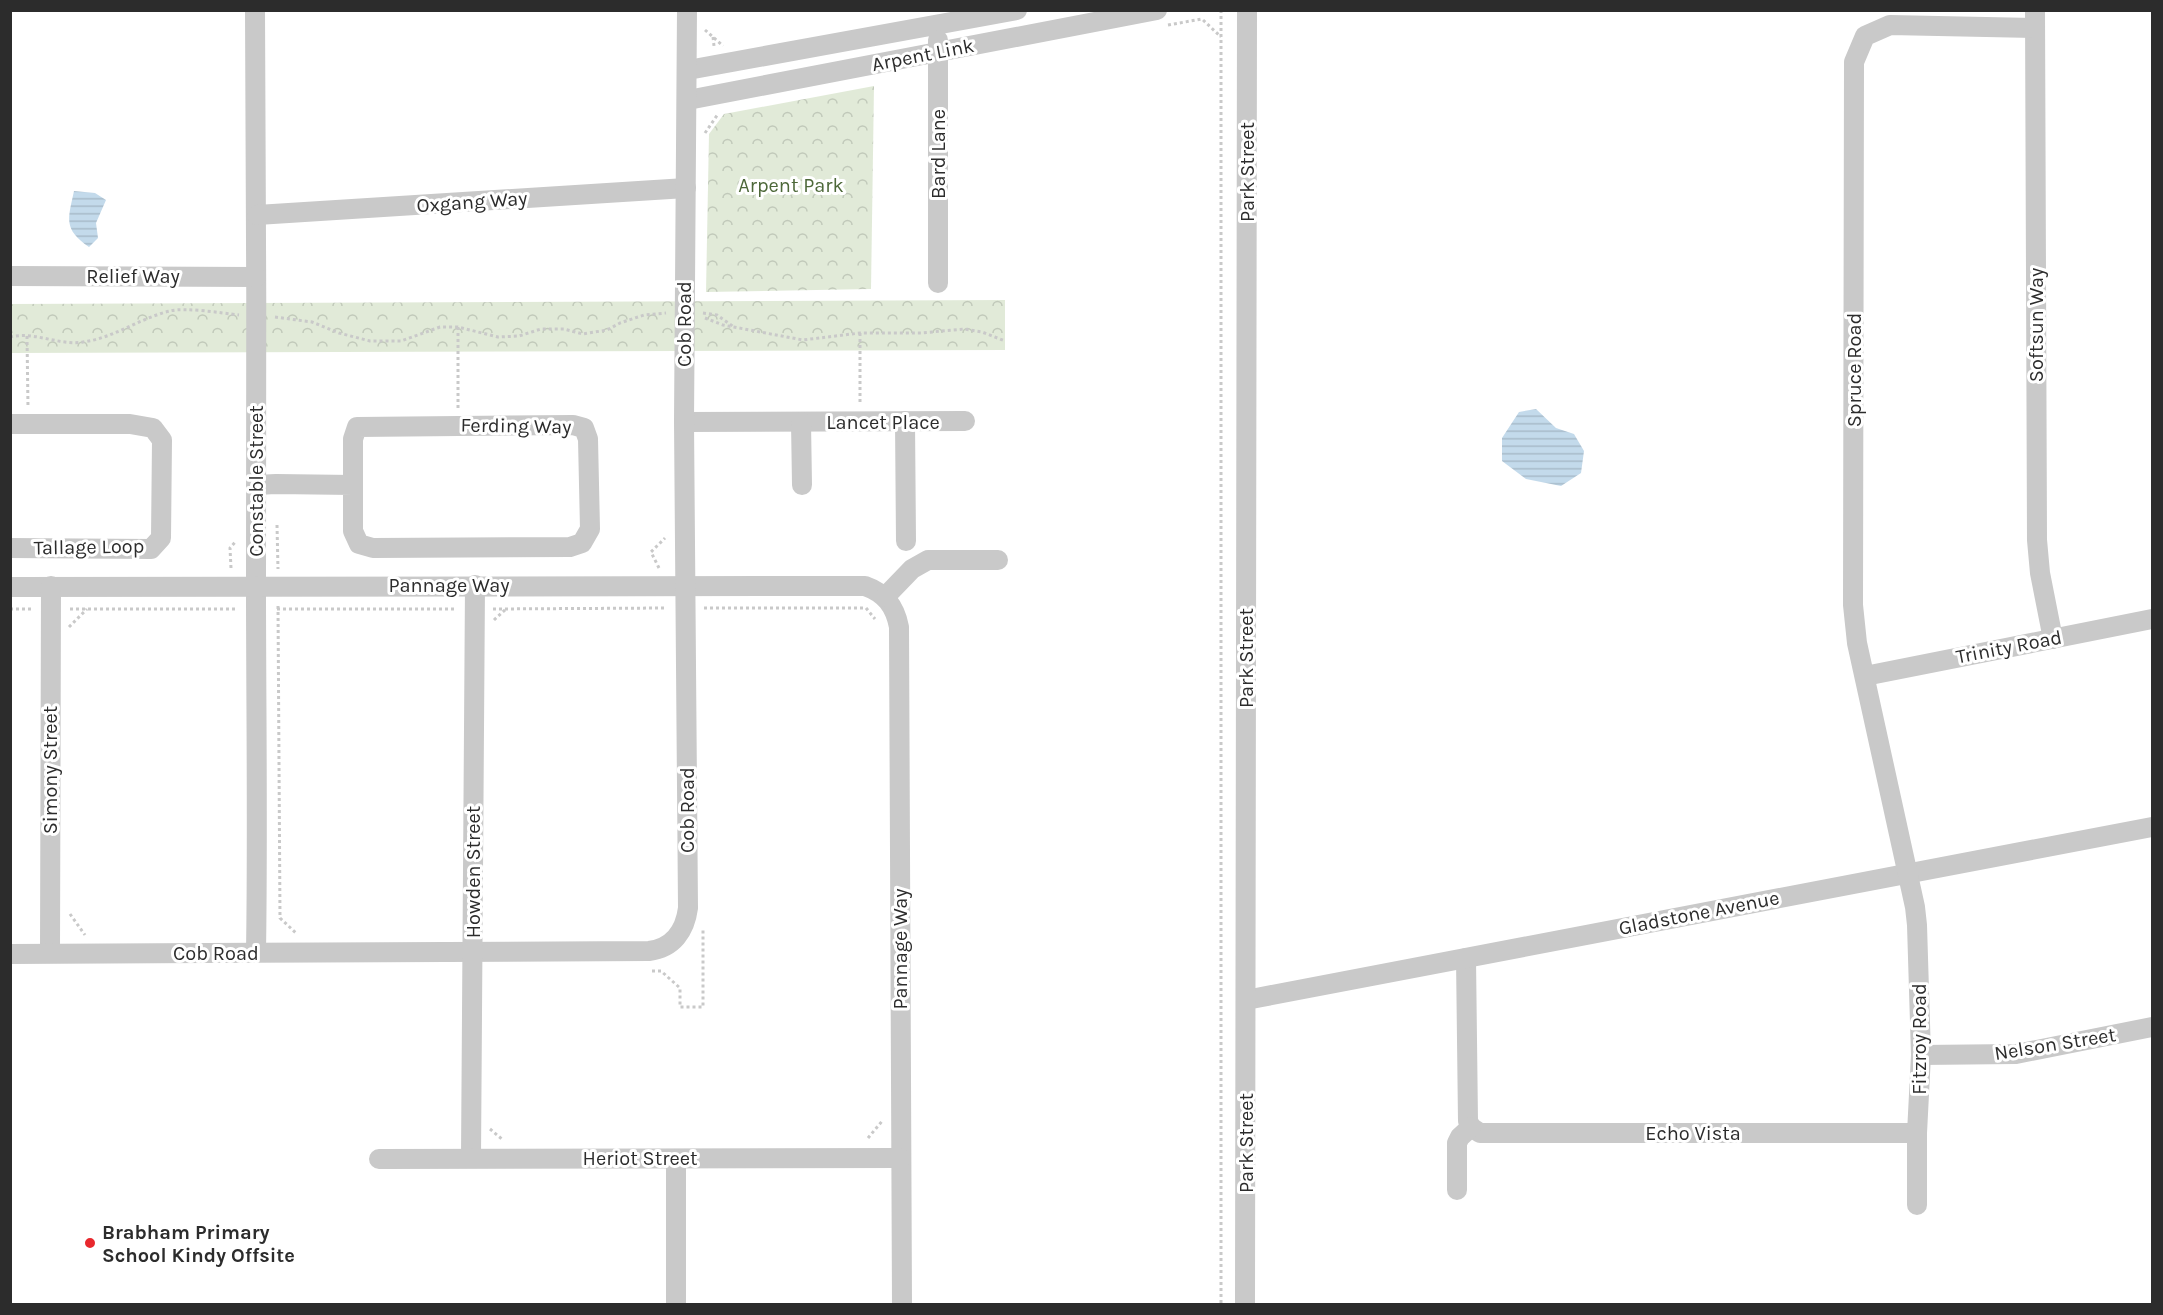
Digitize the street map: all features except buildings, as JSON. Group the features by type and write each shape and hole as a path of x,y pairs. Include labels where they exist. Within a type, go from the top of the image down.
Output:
{"street":[{"name":"Constable Street","path":"255,10 258,831 256,952"},
{"name":"Cob Road","path":"10,954 649,951 669,944 680,932 687,917 688,908 685,608 676,585 684,422 675,312 686,188 687,10"},
{"name":"Arpent Link","path":"688,70 1017,10"},
{"name":"Arpent Link","path":"688,100 1157,10"},
{"name":"Park Street","path":"1245,1305 1247,10"},
{"name":"Softsun Way","path":"2035,19 2037,540 2040,573 2053,639"},
{"name":"Spruce Road","path":"1907,874 1857,644 1853,605 1854,62 1865,36 1890,25 2035,19"},
{"name":"Bard Lane","path":"937,25 939,52 938,283"},
{"name":"Oxgang Way","path":"257,215 686,188"},
{"name":"Relief Way","path":"10,276 256,277"},
{"path":"905,421 906,541"},
{"name":"Lancet Place","path":"684,422 965,421"},
{"name":"Lancet Place","path":"801,422 802,485"},
{"name":"Tallage Loop","path":"10,548 151,549 161,538 162,440 153,428 130,424 19,424"},
{"name":"Ferding Way","path":"573,424 584,428 588,439 590,529 582,543 570,547 373,548 359,544 353,531 353,485 353,439 357,427 573,424"},
{"path":"256,485 353,485"},
{"path":"885,597 912,568 928,560 998,560"},
{"name":"Howden Street","path":"471,1158 475,585"},
{"name":"Simony Street","path":"50,953 51,586"},
{"name":"Pannage Way","path":"10,587 865,586 885,597 892,606 899,627 902,1305"},
{"name":"Trinity Road","path":"1865,676 2152,619"},
{"name":"Gladstone Avenue","path":"1246,1000 2152,827"},
{"name":"Fitzroy Road","path":"1907,874 1917,925 1921,1055 1917,1132 1917,1205"},
{"path":"1457,1190 1457,1143 1471,1127 1468,1121 1466,958"},
{"name":"Nelson Street","path":"1921,1055 2016,1054 2152,1027"},
{"name":"Echo Vista","path":"1471,1127 1480,1133 1917,1132"},
{"name":"Heriot Street","path":"379,1159 901,1158"},
{"path":"676,1159 676,1305"}],"path":[{"path":"1221,10 1221,1305"},
{"path":"713,37 716,64"},
{"path":"705,133 723,106 721,94"},
{"path":"666,303 675,312"},
{"path":"10,337 27,336 61,343 94,340 173,310 256,315 312,322 339,333 370,341 401,341 440,327 458,327 498,337 519,336 541,329 564,329 583,334 607,330 644,315 675,312 717,315 734,327"},
{"path":"666,321 675,312"},
{"path":"705,313 705,318 723,326 803,340 860,333 921,333 964,329 982,332 1005,341"},
{"path":"458,327 458,426"},
{"path":"19,424 27,336"},
{"path":"277,522 280,918 296,934 315,934 315,952"},
{"path":"665,529 665,540 651,552 676,585"},
{"path":"488,627 506,609 866,608 876,621"},
{"path":"66,630 87,609"},
{"path":"67,910 85,936 105,940 105,953"},
{"path":"650,971 661,971 680,988 680,1007 703,1007 703,925"},
{"path":"488,1127 506,1143"}],"green space":[{"name":"Arpent Park","path":"874,86 871,289 706,292 709,134 724,114"},
{"path":"1005,300 1005,350 11,353 10,304"}],"water":[{"path":"74,191 95,193 106,200 96,223 98,238 89,247 71,229 69,216"},
{"path":"1536,409 1556,428 1574,434 1584,451 1581,473 1561,486 1526,479 1502,461 1502,438 1519,412"}],"place":[{"name":"Brabham Primary School Kindy Offsite","path":"90,1243"}]}
